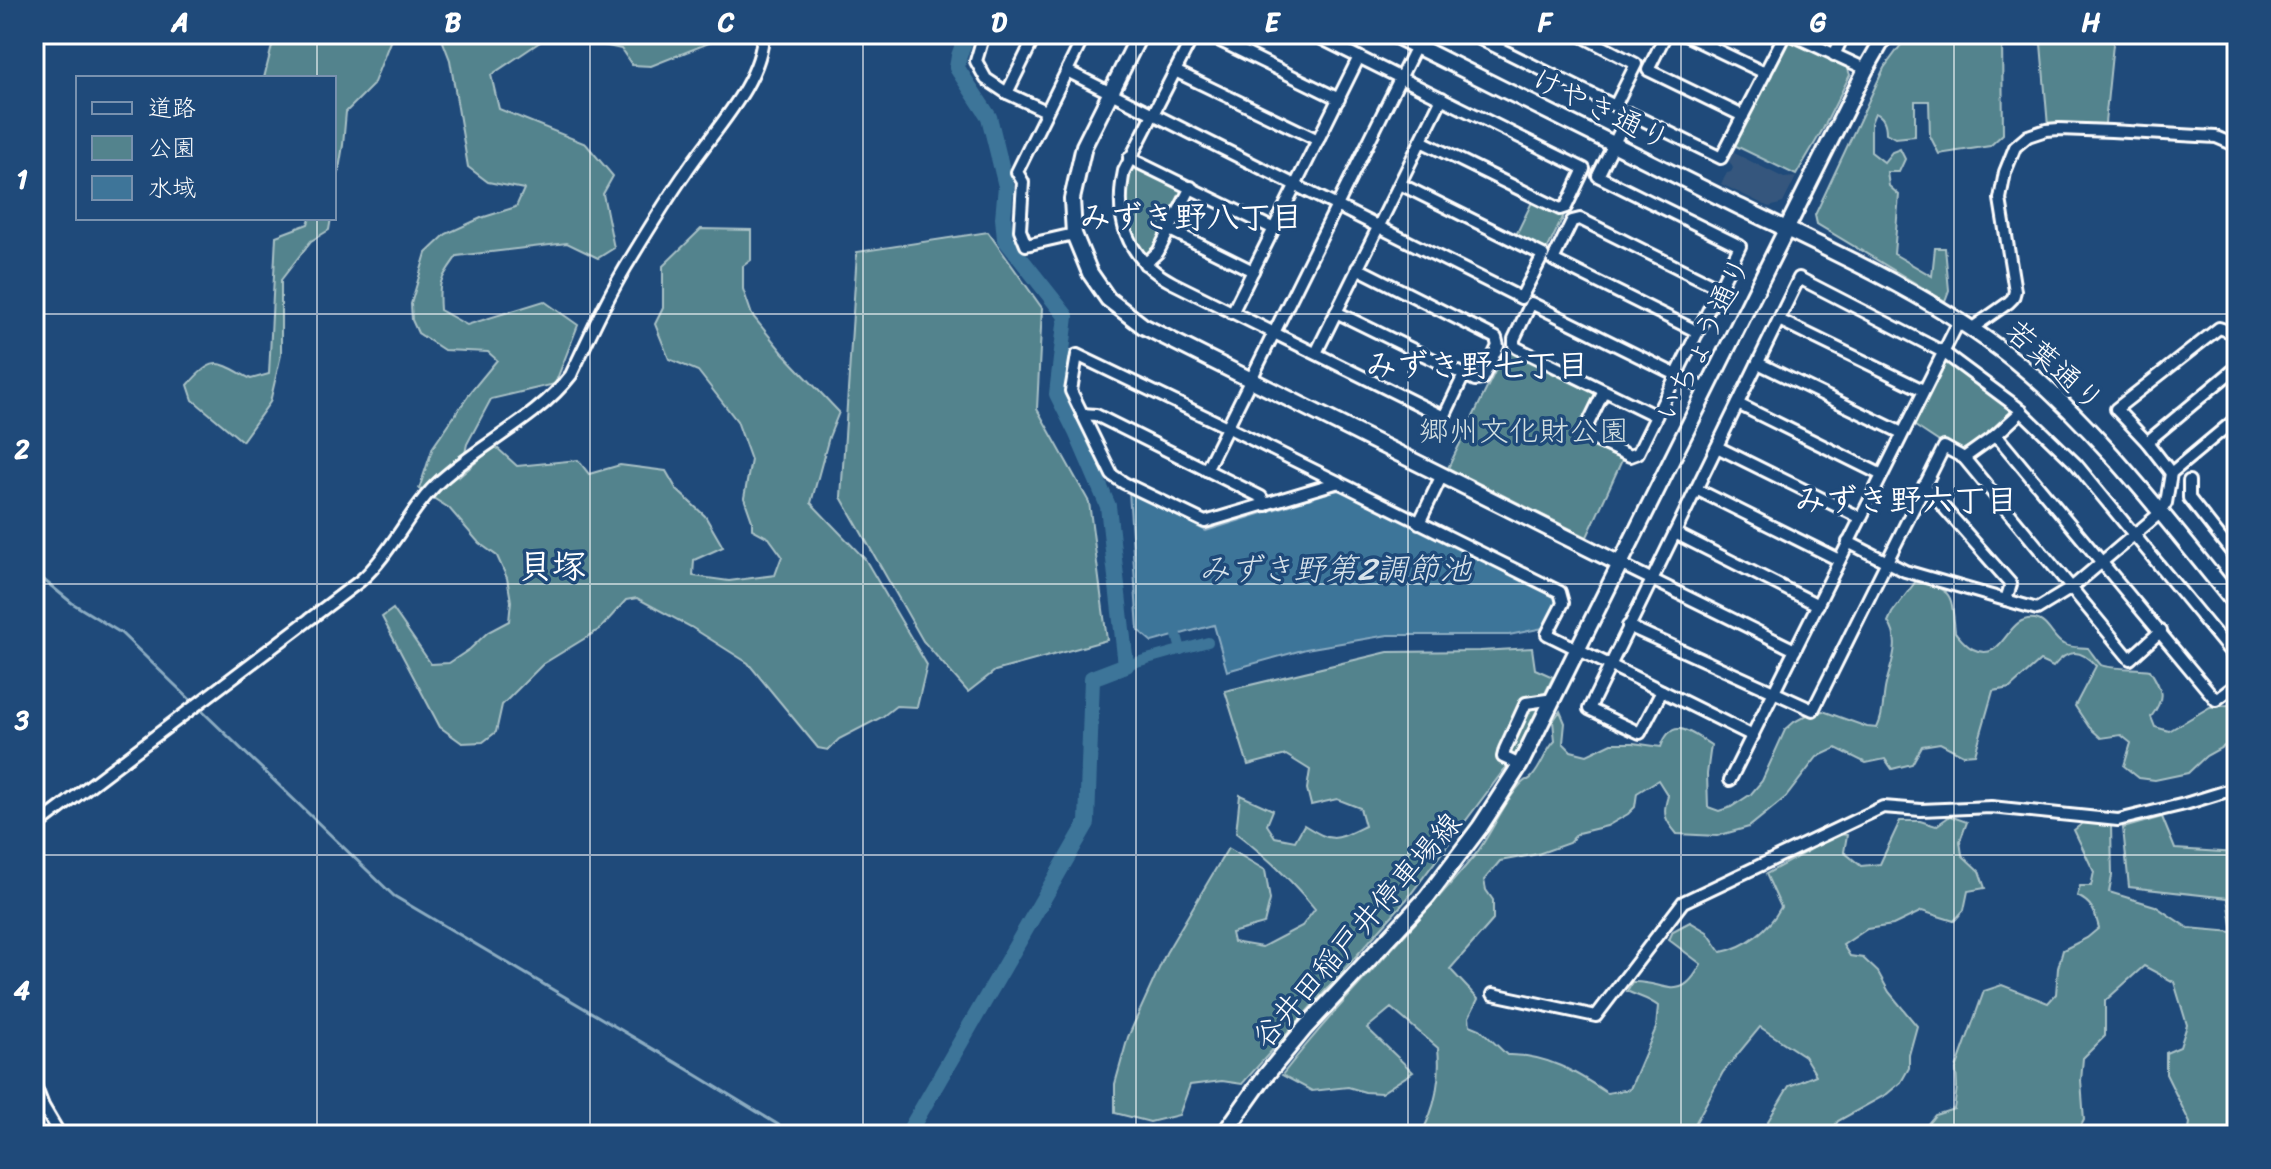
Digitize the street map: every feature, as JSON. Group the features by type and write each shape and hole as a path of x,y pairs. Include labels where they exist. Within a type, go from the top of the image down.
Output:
{"street":[{"path":"34,828 364,577 376,566 439,482 485,445 549,401 561,388 571,375 633,254 686,170 748,85 757,64 763,34"},
{"path":"984,34 976,61 986,79 1007,93 1046,111"},
{"path":"1007,93 1036,34"},
{"path":"1074,234 1026,245 1020,230 1023,182 1017,172 1085,34"},
{"path":"1140,34 1084,146 1072,199 1074,234 1090,273 1108,299 1143,326 1795,650"},
{"path":"1194,34 1124,171 1120,214 1137,255 1157,274 1444,417 1464,375"},
{"path":"1206,34 1339,99"},
{"path":"1312,34 1584,169 1566,207 1560,209 1421,141"},
{"name":"けやき通り","path":"1392,34 1419,40 1613,144 1786,229"},
{"path":"1472,34 1615,106 1636,64 1578,34"},
{"path":"1666,34 1648,70 1743,116"},
{"path":"1683,34 1765,73"},
{"path":"1604,391 1585,430 1588,437 1630,456 1638,453 1740,246 1598,176 1629,113 1721,158 1788,34 1866,69"},
{"path":"1834,55 1844,34"},
{"name":"いちょう通り","path":"1551,705 1886,34"},
{"path":"1206,470 1419,40"},
{"path":"1232,313 1359,57"},
{"path":"1067,71 1521,298 1543,255 1400,184"},
{"path":"1175,71 1318,140"},
{"path":"1316,353 1442,98"},
{"path":"1730,780 1943,352 1965,325 2013,298 2015,291 2000,199 2005,172 2015,147 2028,136 2059,129 2216,137 2237,146"},
{"path":"1129,158 1274,229"},
{"path":"1145,264 1158,252 1191,187"},
{"path":"1698,332 1553,260 1572,221 1580,219 1719,288"},
{"name":"若葉通り","path":"1786,229 1897,285 1965,325 2013,360 2072,412 2237,606"},
{"path":"1170,230 1253,271"},
{"path":"1336,312 1475,380 1482,379 1498,346 1496,338 1357,268"},
{"path":"1662,691 1640,733 1589,709 1799,278 1943,352 2022,411 2076,464 2237,660"},
{"path":"1656,416 1514,345 1531,303 1707,390"},
{"path":"1779,320 1923,390"},
{"path":"2171,473 2116,409 2219,328 2237,334"},
{"path":"1339,482 1205,522 1124,483 1112,475 1071,391 1077,355 1227,427 1339,482 1419,523 1560,592 1563,603 1547,634 1753,736"},
{"path":"1758,363 1902,433"},
{"path":"2147,442 2237,367"},
{"path":"1738,404 1882,475"},
{"path":"1964,458 2022,411"},
{"path":"1082,414 1096,415 1261,497 1266,505"},
{"path":"1848,542 1905,571 2037,609 2070,589 2160,513 2166,503 2171,473 2237,418"},
{"path":"1996,435 2216,700 2237,684"},
{"path":"1717,447 1861,518"},
{"path":"1628,626 1813,710 1944,447 1964,458 2130,659 2161,631"},
{"path":"1419,523 1442,475"},
{"path":"2189,481 2189,498 2237,556"},
{"path":"1924,485 2011,584 2006,600"},
{"path":"1696,489 1839,560"},
{"path":"1675,533 1818,605"},
{"path":"1520,765 1503,757 1526,703 1551,705"},
{"name":"谷井田稲戸井停車場線","path":"1223,1135 1262,1080 1304,1029 1395,934 1436,885 1480,827 1520,765 1551,705"},
{"path":"1493,994 1596,1016 1683,902 1883,807 1921,810 1991,807 2118,820 2237,788"},
{"path":"34,1083 60,1135"}],"shaded area":[{"path":"1732,152 1784,178 1796,177 1783,203 1769,207 1721,184 1733,168 1728,159"}],"green space":[{"path":"275,34 393,34 373,85 346,112 336,188 336,76 264,76"},
{"path":"440,34 720,34 719,39 651,66 632,65 621,49 549,36 491,75 499,109 586,144 613,176 603,194 614,248 598,258 567,243 457,256 447,270 440,286 440,310 467,325 544,301 578,325 555,384 491,399 467,444 460,476 495,446 517,466 578,460 589,474 620,465 666,471 677,490 705,516 723,547 694,560 693,576 729,581 775,575 782,556 769,538 752,529 744,498 751,460 737,421 698,371 669,359 655,324 663,308 663,266 701,229 751,230 751,260 743,266 743,289 752,315 839,412 811,503 865,559 927,665 917,707 896,706 882,717 839,739 828,750 818,748 748,663 637,598 626,600 600,629 543,664 502,705 496,732 483,742 462,743 440,727 382,617 393,609 431,664 449,663 488,632 509,621 511,601 507,578 497,556 479,543 449,508 419,489 433,447 497,360 488,352 444,350 418,333 412,320 411,304 426,253 446,234 516,207 524,189 488,182 468,167 450,60"},
{"path":"1909,34 2114,34 2104,133 2048,126 2041,44 2002,39 2003,134 1990,146 1939,154 1930,136 1929,101 1915,101 1915,136 1895,138 1886,133 1884,121 1875,113 1871,123 1871,152 1884,162 1892,152 1900,149 1905,159 1899,172 1887,172 1889,186 1899,195 1894,254 1932,276 1935,248 1945,248 1949,290 1945,301 1817,224 1815,215 1884,68"},
{"path":"1786,39 1847,66 1850,75 1796,175 1734,145"},
{"path":"1130,165 1184,188 1185,192 1155,250 1146,258 1132,235 1125,214"},
{"path":"1533,200 1564,215 1546,252 1515,237"},
{"path":"309,220 331,220 329,230 311,241 281,280 281,355 270,402 242,441 193,400 188,385 204,369 217,364 251,379 269,374 276,236 308,224"},
{"path":"988,232 1042,308 1037,409 1089,502 1107,640 995,671 968,692 923,641 841,497 857,252"},
{"name":"郷州文化財公園","path":"1512,350 1596,391 1597,396 1579,437 1623,458 1587,537 1448,468 1504,353"},
{"path":"1947,362 2015,413 1991,433 1962,450 1944,445 1912,424 1943,364"},
{"path":"1916,581 1938,588 1949,596 1955,632 1973,649 1984,652 1992,650 2017,624 2025,620 2040,620 2063,644 2088,648 2101,665 2150,670 2161,694 2151,717 2155,727 2169,731 2210,707 2237,704 2237,739 2206,756 2188,773 2155,780 2139,778 2124,766 2131,743 2121,735 2101,738 2075,706 2096,666 2085,656 2074,653 2064,656 2053,667 2040,661 2010,688 1993,691 1975,754 1963,755 1940,743 1922,746 1912,764 1892,769 1885,759 1866,763 1836,748 1817,757 1786,797 1749,827 1717,836 1677,834 1666,816 1668,796 1658,780 1637,793 1635,807 1628,814 1607,826 1578,833 1569,843 1538,854 1500,861 1484,880 1493,900 1493,920 1450,969 1478,999 1469,1017 1470,1025 1480,1029 1507,1055 1548,1061 1607,1093 1630,1089 1656,1028 1658,1006 1627,991 1632,982 1678,988 1693,977 1701,964 1669,940 1673,931 1690,922 1707,932 1721,952 1740,946 1764,930 1781,907 1766,874 1839,834 1847,835 1844,852 1861,866 1880,864 1900,821 1920,821 1936,826 1950,816 1967,822 1960,841 1962,855 1979,871 1985,888 1968,891 1964,910 1954,921 1922,911 1893,925 1867,929 1843,945 1850,956 1863,958 1878,972 1889,992 1917,1026 1909,1055 1909,1068 1901,1082 1887,1094 1838,1121 1829,1135 1765,1135 1768,1121 1789,1086 1816,1075 1804,1056 1760,1027 1723,1072 1689,1135 1420,1135 1436,1093 1438,1048 1391,1008 1367,1028 1413,1072 1381,1093 1348,1087 1312,1091 1282,1075 1475,855 1510,798 1535,773 1555,741 1553,721 1560,711 1565,723 1563,743 1571,751 1587,755 1612,743 1661,747 1665,737 1676,729 1696,736 1711,745 1707,774 1708,807 1719,811 1731,807 1751,794 1762,781 1785,730 1794,722 1823,711 1877,728 1895,645 1888,622"},
{"path":"1532,648 1535,669 1553,677 1515,755 1407,899 1242,1084 1222,1081 1190,1085 1179,1115 1150,1122 1115,1113 1115,1084 1128,1037 1166,953 1228,848 1265,870 1270,900 1264,924 1231,933 1233,942 1262,947 1302,926 1315,909 1278,868 1236,833 1240,795 1273,810 1267,825 1275,837 1295,841 1304,825 1321,835 1334,838 1365,826 1360,808 1337,799 1311,805 1307,789 1310,770 1286,755 1248,765 1225,691 1388,652"},
{"path":"2162,817 2175,849 2237,853 2237,1135 2188,1135 2190,1123 2166,1074 2166,1053 2180,1047 2187,1025 2174,982 2144,966 2105,1001 2105,1036 2083,1058 2084,1120 2076,1135 1929,1135 1922,1131 1935,1115 1954,1109 1956,1069 1984,991 2002,985 2048,1003 2056,994 2063,950 2099,928 2090,905 2077,896 2080,886 2091,886 2094,872 2074,830 2087,820 2111,824 2112,876 2109,892 2155,906 2188,928 2233,932 2228,898 2129,887 2123,828"}],"water":[{"name":"みずき野第2調節池","path":"1343,490 1554,596 1557,602 1543,628 1509,635 1388,635 1306,649 1227,671 1214,625 1152,642 1138,630 1129,491 1206,531"}],"waterway":[{"path":"907,1135 1087,823 1092,678 1126,665 1108,506 1057,394 1066,316 1005,239 1006,186 989,117 957,68 967,34"},
{"path":"34,572 72,603 121,633 394,896 795,1135"},
{"path":"1177,635 1181,650"},
{"path":"1126,665 1208,642"}],"district":[{"name":"みずき野八丁目","path":"1191,217"},
{"name":"みずき野七丁目","path":"1477,365"},
{"name":"みずき野六丁目","path":"1906,500"},
{"name":"貝塚","path":"552,567"}]}
